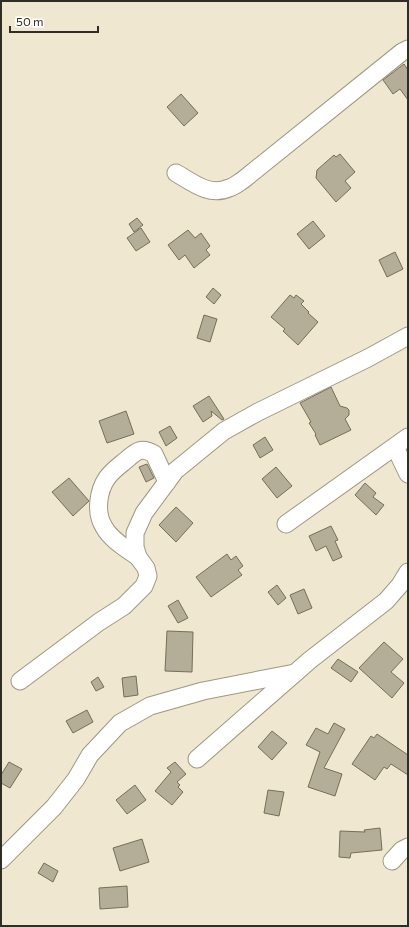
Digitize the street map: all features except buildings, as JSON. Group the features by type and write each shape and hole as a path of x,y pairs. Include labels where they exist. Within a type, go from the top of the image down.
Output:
{"street":[{"path":"176,173 204,189 212,191 229,188 243,180 402,52 408,49"},
{"path":"138,557 135,547 135,533 144,513 175,472 224,431 258,412 368,358 408,336"},
{"path":"286,524 401,442 408,474"},
{"path":"20,681 98,622 124,606 144,586 148,576 146,568 138,557 120,544 104,528 100,518 98,504 107,478 112,472 138,451 143,450 154,454 167,482"},
{"path":"197,759 310,660 386,601 400,585 408,572"},
{"path":"1,860 54,807 76,779 90,755 120,723 150,706 203,691 295,673"},
{"path":"392,862 402,850 408,846"}]}
